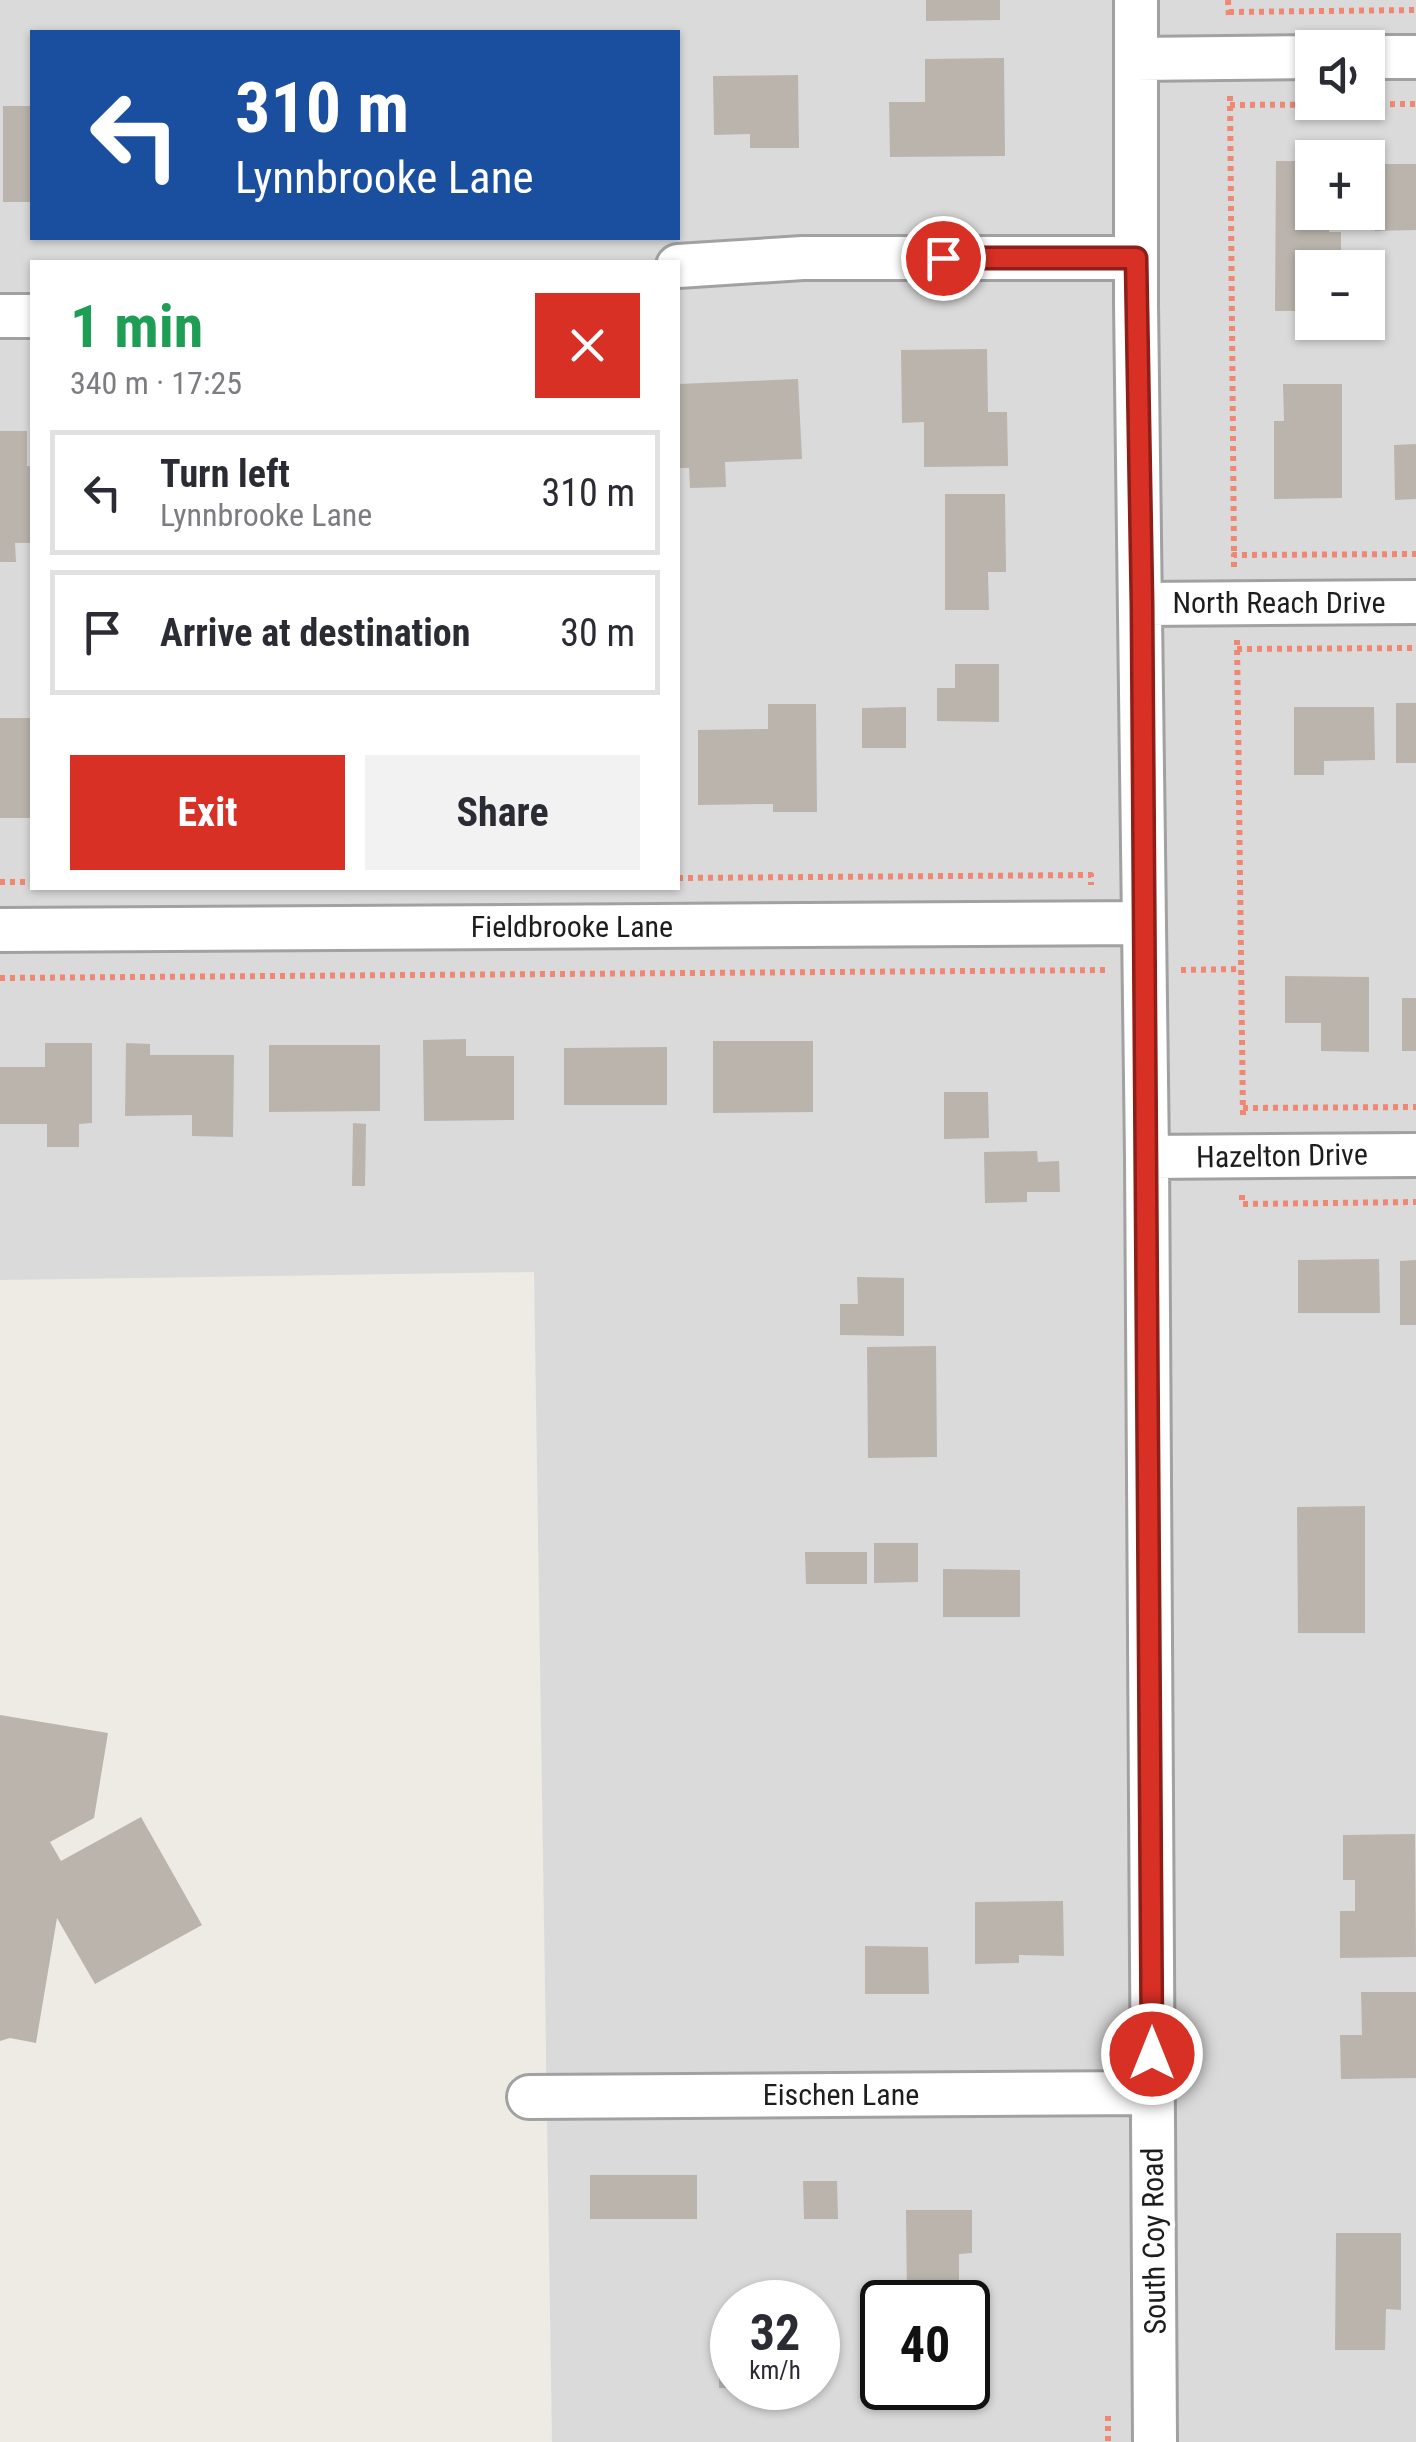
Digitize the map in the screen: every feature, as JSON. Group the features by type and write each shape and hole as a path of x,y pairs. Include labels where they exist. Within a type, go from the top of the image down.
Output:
{"street":[{"name":"South Coy Road","path":"1136,0 1156,2442"},
{"path":"1385,57 1416,56"},
{"path":"1136,59 1295,57"},
{"path":"680,266 803,258 1136,258"},
{"path":"0,316 30,316"},
{"name":"North Reach Drive","path":"1142,604 1416,602"},
{"name":"Fieldbrooke Lane","path":"0,930 1144,924"},
{"name":"Hazelton Drive","path":"1147,1157 1416,1154"},
{"name":"Eischen Lane","path":"529,2096 1152,2094"}],"path":[{"path":"1228,0 1234,555"},
{"path":"1228,12 1416,10"},
{"path":"1230,105 1416,104"},
{"path":"1240,969 1236,649 1416,648"},
{"path":"0,882 30,882"},
{"path":"0,978 1092,970"},
{"path":"1242,1108 1416,1107"},
{"path":"1108,2416 1108,2442"}],"shaded area":[{"path":"0,0 1416,0 1416,2442 552,2442 534,1272 0,1280"}],"building":[{"path":"926,0 1000,0 1000,20 926,21"},
{"path":"1004,58 1005,156 890,157 889,102 925,102 925,59"},
{"path":"798,75 799,148 750,148 750,134 714,135 713,76"},
{"path":"3,106 30,106 30,202 3,202"},
{"path":"1276,161 1295,161 1295,230 1341,232 1341,250 1295,250 1295,311 1275,311"},
{"path":"1385,164 1416,164 1416,230 1375,231 1385,230"},
{"path":"987,349 988,412 1007,412 1008,466 924,467 924,422 902,423 901,350"},
{"path":"798,379 802,459 725,462 726,487 690,488 689,468 680,468 680,384"},
{"path":"1283,384 1342,384 1342,498 1274,499 1274,421 1284,421"},
{"path":"0,431 27,431 30,543 15,543 16,562 0,562"},
{"path":"1416,444 1416,499 1395,500 1394,445"},
{"path":"945,494 1005,494 1006,572 988,572 989,610 945,610"},
{"path":"955,664 999,664 999,722 937,721 937,688 955,688"},
{"path":"1396,703 1416,703 1416,763 1396,763"},
{"path":"768,704 816,704 817,812 773,812 773,804 698,805 698,730 768,729"},
{"path":"906,707 906,748 862,748 862,708"},
{"path":"1294,707 1374,707 1375,760 1324,761 1324,775 1294,775"},
{"path":"0,718 30,718 30,818 0,818"},
{"path":"1285,976 1369,977 1369,1052 1321,1051 1321,1023 1285,1023"},
{"path":"1402,998 1416,998 1416,1051 1402,1051"},
{"path":"466,1039 466,1056 514,1056 514,1120 424,1121 423,1040"},
{"path":"713,1041 813,1041 813,1112 713,1113"},
{"path":"45,1043 92,1043 92,1123 79,1124 79,1147 47,1147 47,1124 0,1124 0,1067 45,1067"},
{"path":"126,1043 150,1044 150,1055 234,1055 233,1137 192,1136 192,1115 125,1116"},
{"path":"269,1045 380,1045 380,1111 269,1112"},
{"path":"667,1047 667,1105 564,1105 564,1048"},
{"path":"944,1092 988,1092 989,1138 944,1139"},
{"path":"353,1123 366,1124 365,1186 352,1186"},
{"path":"1037,1151 1038,1162 1059,1161 1060,1192 1027,1192 1027,1202 985,1203 984,1152"},
{"path":"1379,1259 1380,1313 1298,1313 1298,1260"},
{"path":"1416,1260 1416,1325 1400,1325 1400,1261"},
{"path":"857,1277 904,1278 904,1336 840,1335 840,1304 858,1304"},
{"path":"936,1346 937,1457 868,1458 867,1347"},
{"path":"1365,1506 1365,1633 1298,1633 1297,1507"},
{"path":"874,1543 918,1543 918,1582 874,1583"},
{"path":"805,1552 867,1552 867,1584 806,1584"},
{"path":"943,1569 1020,1570 1020,1617 943,1617"},
{"path":"0,1715 108,1733 94,1818 50,1842 61,1861 141,1817 202,1925 95,1984 57,1918 36,2043 10,2038 0,2041"},
{"path":"1415,1834 1416,1957 1340,1958 1340,1911 1355,1911 1355,1880 1343,1880 1343,1835"},
{"path":"1063,1901 1064,1956 1019,1955 1019,1963 975,1964 975,1902"},
{"path":"865,1946 928,1947 929,1994 865,1994"},
{"path":"1361,1992 1416,1992 1416,2078 1341,2079 1340,2035 1362,2035"},
{"path":"590,2175 697,2175 697,2219 590,2219"},
{"path":"803,2181 837,2181 838,2219 804,2219"},
{"path":"906,2210 972,2210 972,2253 959,2254 959,2280 907,2280"},
{"path":"1336,2233 1401,2233 1401,2310 1386,2309 1385,2350 1335,2350"}],"route":[{"path":"943,258 1136,258 1147,1120 1152,2054"}]}
